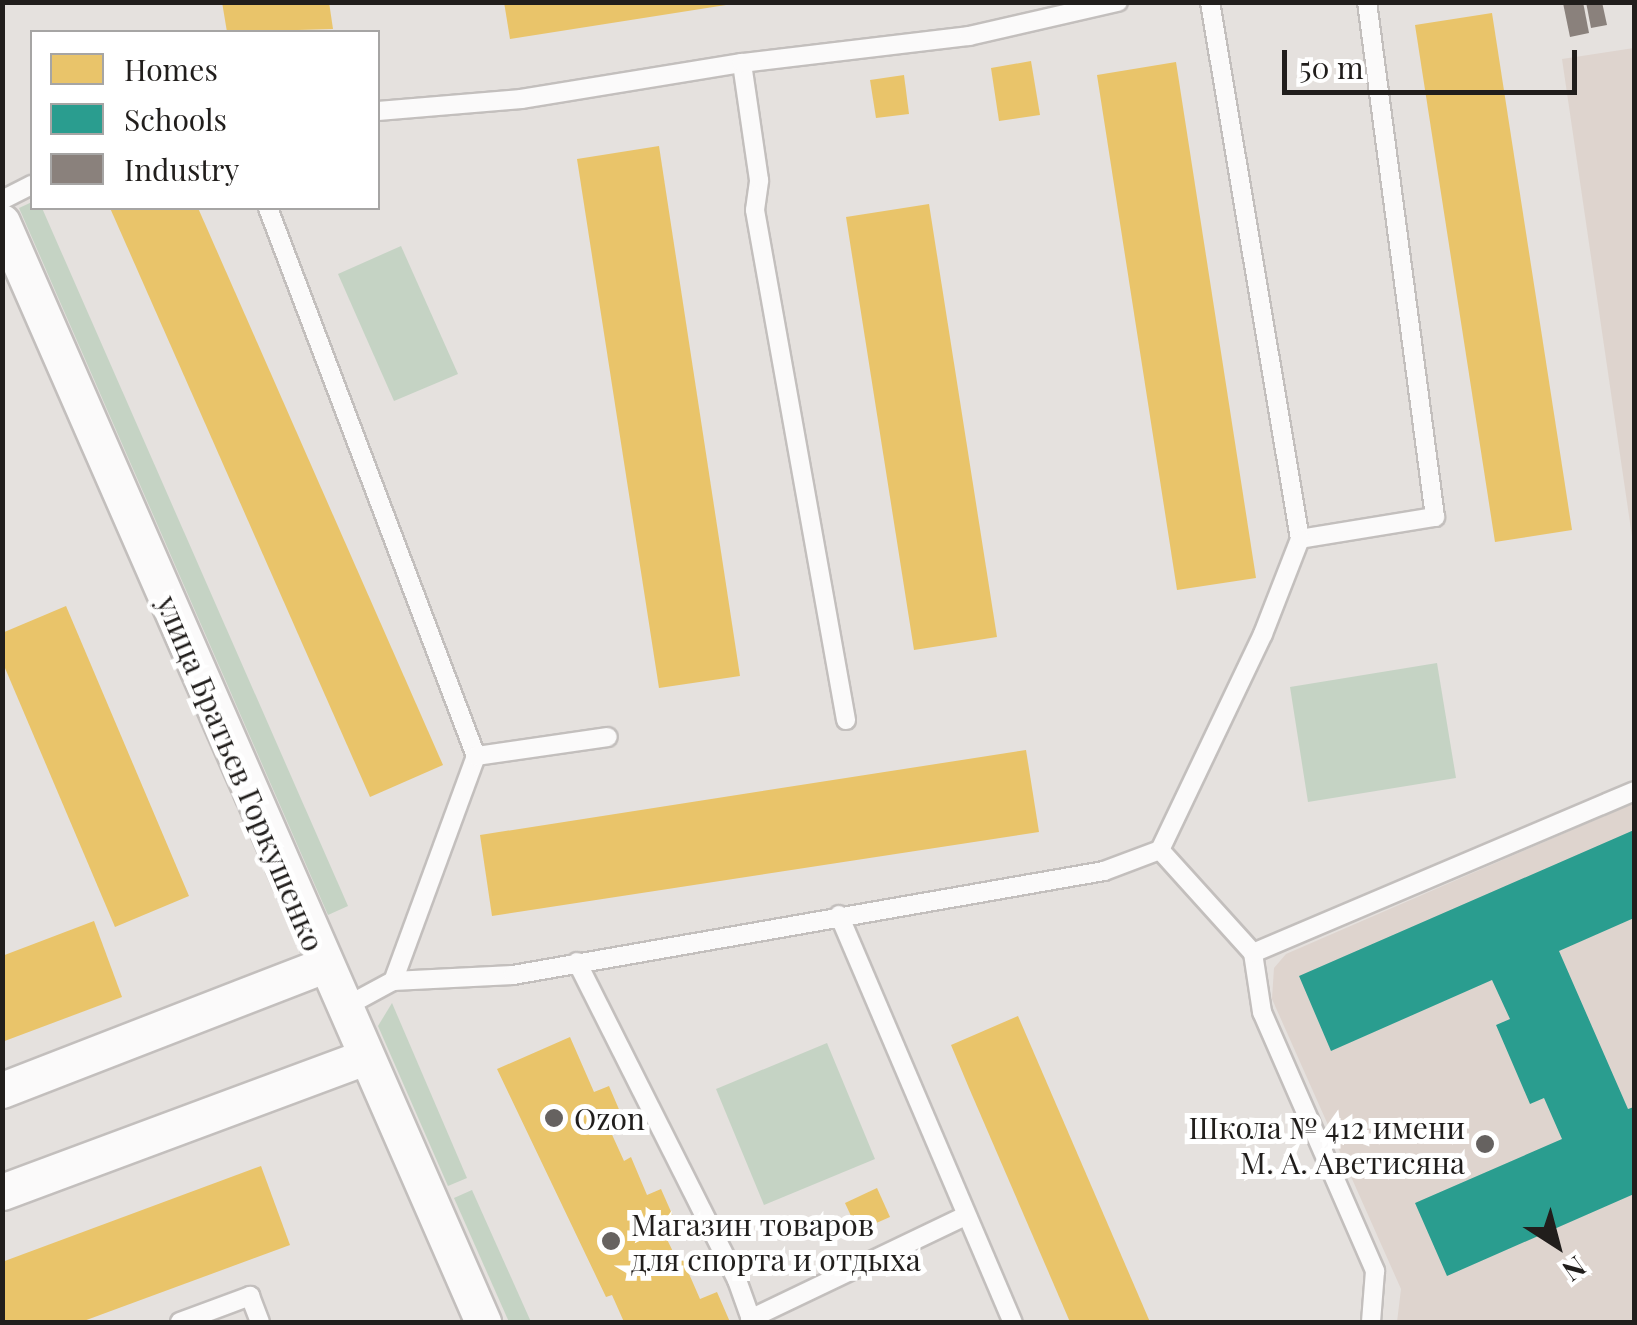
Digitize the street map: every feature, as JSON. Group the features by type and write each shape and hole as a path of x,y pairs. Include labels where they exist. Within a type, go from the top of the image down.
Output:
{"street":[{"name":"улица Братьев Горкушенко","path":"2,222 324,966 483,1322"},
{"path":"2,1090 324,966"},
{"path":"2,1192 365,1057"}],"lane":[{"path":"380,111 520,99 742,63 969,36 1118,2"},
{"path":"343,1008 393,981 513,975 839,914 1104,871 1160,850 1263,634 1300,539 1210,2"},
{"path":"1300,539 1434,517 1366,2"},
{"path":"742,63 759,180 754,210 846,720"},
{"path":"2,200 30,187"},
{"path":"269,210 476,756 393,981"},
{"path":"476,756 608,737"},
{"path":"1253,953 1634,791"},
{"path":"1160,850 1253,953 1262,1012 1375,1272 1371,1322"},
{"path":"839,914 963,1218 1013,1322"},
{"path":"578,962 737,1280 751,1321 963,1218"},
{"path":"180,1322 250,1296 260,1322"}],"shaded area":[{"path":"1634,48 1634,550 1562,59"},
{"name":"Школа № 412 имени М. А. Аветисяна","path":"1634,803 1634,1322 1397,1322 1401,1289 1272,999 1274,968 1286,954"}],"green space":[{"path":"30,203 30,210 43,210 348,906 328,915 19,208"},
{"path":"401,246 458,374 394,401 338,274"},
{"path":"1437,663 1456,778 1308,802 1290,687"},
{"path":"392,1003 467,1178 448,1186 378,1026"},
{"path":"827,1043 875,1159 764,1205 716,1089"},
{"path":"472,1190 531,1322 509,1322 454,1198"}],"building: Homes":[{"path":"222,2 329,2 333,29 298,30 227,30"},
{"path":"504,2 725,2 726,5 510,39"},
{"path":"1492,13 1572,530 1495,542 1415,25"},
{"path":"1031,61 1040,115 999,121 991,68"},
{"path":"1176,62 1256,578 1177,590 1097,75"},
{"path":"904,75 909,114 876,118 870,80"},
{"path":"659,146 740,676 659,688 577,159"},
{"path":"929,204 997,637 914,650 846,217"},
{"path":"111,210 199,210 443,765 370,797"},
{"path":"66,606 189,896 115,927 2,661 2,633"},
{"path":"1026,750 1039,832 492,916 480,835"},
{"path":"94,921 122,997 2,1042 2,956"},
{"path":"1018,1016 1150,1322 1070,1322 969,1088 951,1045"},
{"path":"570,1037 594,1092 609,1086 624,1121 609,1128 624,1161 631,1157 647,1195 661,1189 676,1223 662,1229 678,1262 683,1260 700,1299 717,1292 730,1322 624,1322 612,1295 606,1297 497,1069"},
{"path":"261,1166 290,1245 81,1322 2,1322 2,1262"},
{"path":"877,1188 890,1217 858,1231 845,1203"}],"building: Schools":[{"path":"1634,830 1634,918 1559,951 1628,1109 1634,1107 1634,1194 1447,1276 1415,1203 1562,1139 1544,1098 1530,1104 1496,1025 1510,1019 1492,980 1331,1051 1299,976"}],"building: Industry":[{"path":"1583,2 1589,33 1570,37 1563,3"},
{"path":"1586,2 1602,2 1607,25 1591,28"}],"place":[{"name":"Ozon","path":"554,1118"},
{"name":"Школа № 412 имени М. А. Аветисяна","path":"1485,1144"},
{"name":"Магазин товаров для спорта и отдыха","path":"611,1241"}]}
